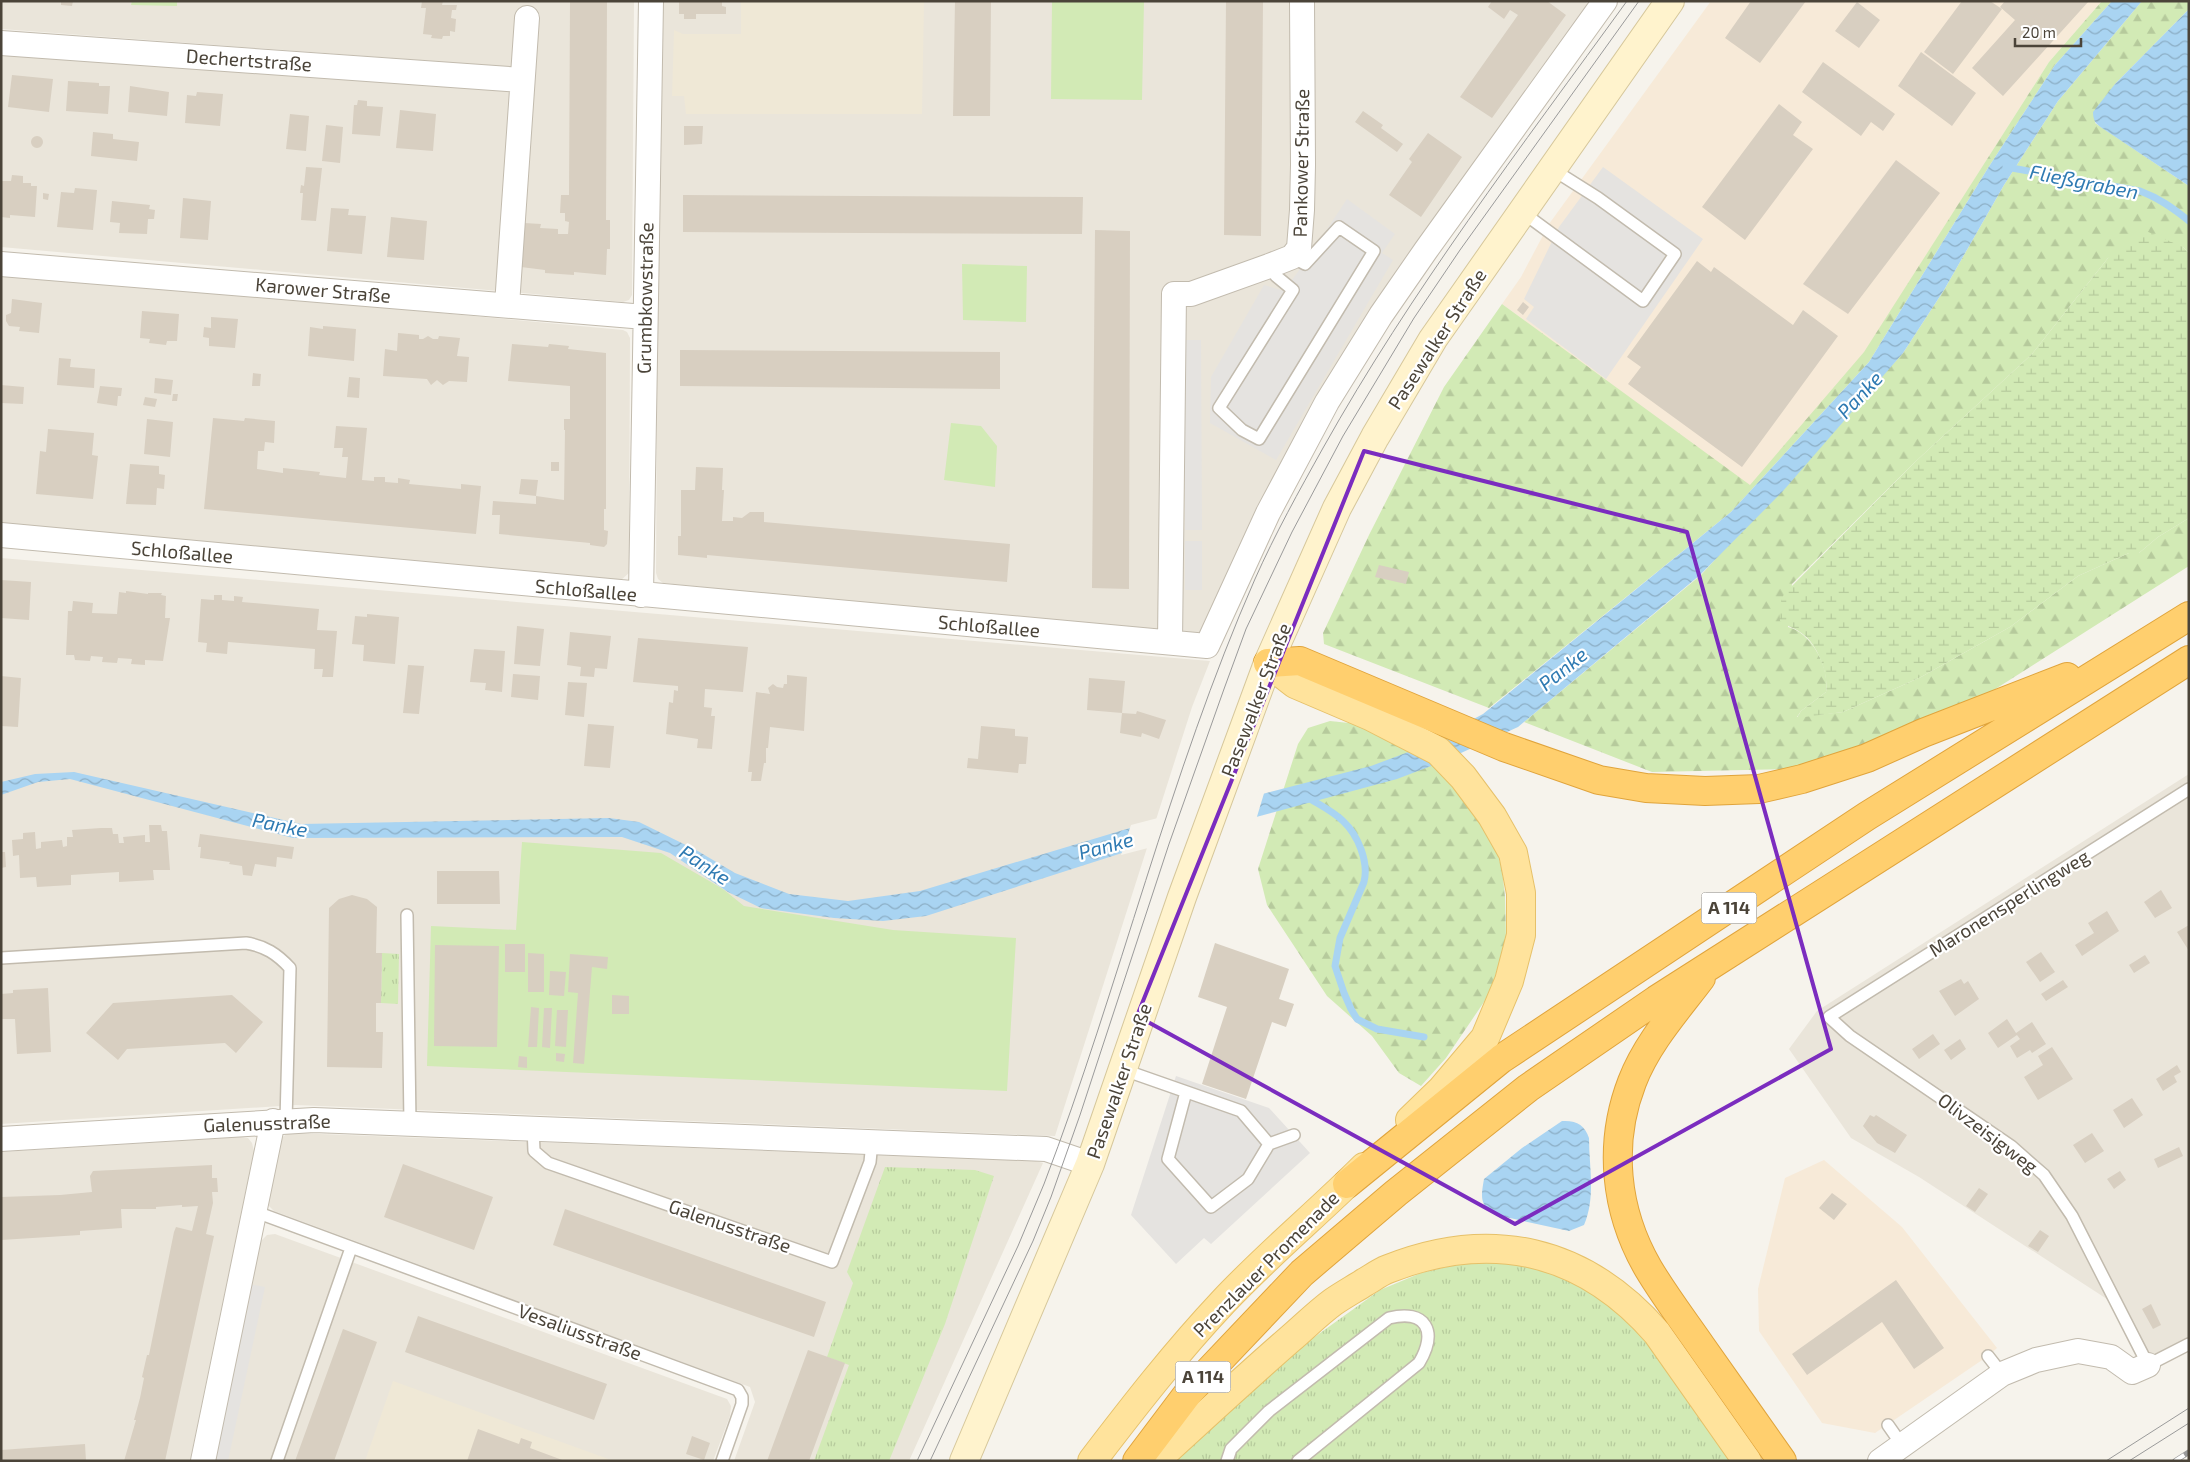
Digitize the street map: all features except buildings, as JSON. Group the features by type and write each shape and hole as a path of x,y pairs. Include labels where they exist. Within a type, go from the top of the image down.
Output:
{"highway":[{"name":"A 114","path":"1347,1184 1501,1059 1867,816 2189,616"},
{"path":"1268,663 1300,661 1504,747 1599,780 1646,788 1705,791 1759,788 1802,779 1867,758 1923,733 2127,655"},
{"name":"A 114","path":"1137,1461 1189,1392 1302,1273 1396,1193 1528,1088 1656,1000 2189,660"},
{"path":"1710,966 1649,1048 1632,1081 1623,1108 1618,1137 1616,1162 1619,1188 1627,1218 1648,1267 1782,1461"}],"main road":[{"name":"Pasewalker Straße","path":"964,1461 1090,1164 1205,834 1268,663 1337,508 1375,437 1433,338 1670,1"},
{"name":"Prenzlauer Promenade","path":"1092,1461 1161,1373 1223,1302 1276,1248 1347,1184 1442,1089 1484,1038 1508,981 1521,935 1521,893 1513,853 1492,816 1463,777 1438,750 1370,716 1295,684 1268,663"},
{"path":"1155,1461 1332,1303 1386,1269 1432,1256 1470,1249 1504,1249 1540,1255 1578,1269 1609,1287 1642,1315 1657,1333 1747,1461"}],"street":[{"name":"Grumbkowstraße","path":"642,595 651,1"},
{"name":"Pankower Straße","path":"1170,642 1174,294 1191,294 1270,266 1292,257 1299,248 1302,210 1302,1"},
{"name":"Schloßallee","path":"1,536 1207,646 1268,513 1327,402 1381,315 1426,250 1605,1"},
{"path":"507,306 527,18"},
{"name":"Dechertstraße","path":"1,43 522,80"},
{"name":"Karower Straße","path":"1,264 645,318"},
{"path":"203,1461 256,1212 280,1121"},
{"name":"Galenusstraße","path":"1,1139 280,1121 410,1122 1046,1149 1090,1164"},
{"path":"1880,1461 1902,1445 1995,1365 2036,1360 2078,1351 2111,1357 2132,1372 2148,1365"}],"lane":[{"path":"1522,212 1643,301 1675,254 1598,198 1552,169"},
{"path":"1270,266 1276,276 1293,290 1219,408 1242,430 1259,439 1374,250 1339,227 1306,264 1292,257"},
{"name":"Maronensperlingweg","path":"1829,1017 2189,790"},
{"path":"407,915 410,1122"},
{"path":"1,958 246,943 261,945 280,957 290,968 280,1121"},
{"name":"Olivzeisigweg","path":"1829,1017 1850,1036 2011,1146 2044,1175 2072,1216 2148,1365"},
{"path":"1124,1070 1241,1111 1269,1144"},
{"path":"1186,1092 1168,1159 1211,1207 1248,1179 1269,1144 1294,1135"},
{"name":"Galenusstraße","path":"533,1127 534,1151 548,1164 832,1262 870,1162 872,1142"},
{"name":"Vesaliusstraße","path":"256,1212 738,1390 742,1397 742,1404 722,1461"},
{"path":"277,1461 351,1248"},
{"path":"1227,1461 1231,1449 1269,1411 1389,1318 1404,1314 1418,1319 1427,1328 1429,1339 1426,1350 1419,1362 1298,1461"},
{"path":"2148,1365 2189,1344"},
{"path":"1888,1424 1902,1445"}],"highlighted area":[{"path":"1364,451 1687,532 1831,1049 1515,1224 1137,1016"}],"shaded area":[{"path":"1,1 634,1 632,295 629,300 623,302 1,247 1,52 496,90 499,66 1,29"},
{"path":"659,1 1586,1 1588,6 1377,309 1199,637 663,583 658,579 656,573"},
{"path":"741,1 924,1 922,114 686,114 684,96 672,96 674,30 683,34 741,34"},
{"path":"1711,1 2102,1 2049,62 1864,353 1750,486 1502,304 1521,277 1549,224"},
{"path":"1603,167 1703,239 1606,379 1526,319 1534,307 1524,299 1559,227"},
{"path":"1347,199 1395,234 1382,253 1393,260 1276,460 1210,423 1211,377 1264,285 1284,291"},
{"path":"1,272 623,330 627,332 630,338 629,573 621,580 1,524"},
{"path":"1185,340 1201,340 1202,530 1185,530"},
{"path":"1185,541 1202,541 1202,590 1185,590"},
{"path":"1,558 1210,661 1192,707 1055,1136 296,1105 1,1124"},
{"path":"2189,774 2189,1344 2148,1365 2110,1301 1919,1177 1851,1138 1789,1049 1817,1011"},
{"path":"1176,1076 1269,1108 1310,1153 1211,1244 1204,1238 1176,1264 1131,1215"},
{"path":"287,1134 1036,1161 1043,1163 909,1461 734,1461 755,1402 750,1387 274,1211 269,1206 268,1199 281,1138"},
{"path":"248,1138 252,1143 254,1151 190,1461 1,1461 1,1152"},
{"path":"1824,1160 1902,1227 1997,1348 1875,1433 1822,1423 1759,1331 1758,1289 1785,1178"},
{"path":"275,1234 727,1399 731,1406 730,1416 713,1461 212,1461 259,1247 261,1241 267,1235"},
{"path":"248,1284 265,1287 228,1461 211,1461"},
{"path":"393,1381 614,1461 365,1461"}],"green space":[{"path":"132,1 177,1 177,6 131,5"},
{"path":"1052,1 1144,1 1142,100 1051,99"},
{"path":"2102,1 2112,1 2055,65 1988,168 1869,362 1731,512 1489,708 1324,644 1323,633 1369,535 1444,387 1502,304 1750,485 1864,352 2049,62"},
{"path":"2142,1 2189,1 2189,9 2115,84 2095,123 2189,186 2189,253 2183,247 2108,258 2032,354 1915,462 1792,584 1788,627 1805,636 1812,644 1822,662 1826,683 1826,692 1801,711 1797,717 1843,712 1921,677 2010,627 2078,576 2129,553 2139,553 2158,537 2189,518 2189,566 1978,700 1798,769 1652,772 1524,722 1701,575 1903,353 1944,290 2004,185 2058,101"},
{"path":"2146,231 2183,247 2189,253 2189,518 2158,537 2139,553 2129,553 2078,576 2010,627 1921,677 1843,712 1797,718 1801,711 1826,692 1826,677 1814,646 1801,633 1780,621 1779,607 1784,594 1915,462 2032,354 2108,258"},
{"path":"962,264 1027,266 1026,322 963,320"},
{"path":"951,423 981,426 997,446 995,487 944,480"},
{"path":"1330,721 1358,724 1439,763 1493,839 1502,869 1506,939 1494,980 1486,999 1446,1058 1421,1086 1399,1073 1372,1036 1327,996 1267,905 1258,869 1298,744 1308,728"},
{"path":"522,842 661,853 723,889 744,906 893,930 1016,938 1007,1091 427,1066 431,926 516,930"},
{"path":"382,953 399,954 398,1004 381,1003"},
{"path":"885,1167 975,1170 994,1176 945,1324 889,1461 814,1461 849,1365 827,1357 853,1283 847,1272"},
{"path":"1493,1262 1527,1266 1558,1275 1590,1290 1616,1309 1632,1325 1662,1362 1730,1461 1173,1461 1284,1359 1380,1290 1421,1273 1455,1265"}],"water":[{"name":"Panke","path":"2112,1 2142,1 2058,101 2004,185 1944,290 1903,353 1783,491 1700,575 1518,727 1439,763 1397,779 1122,853 926,916 883,921 834,918 761,908 728,892 670,853 622,837 293,838 70,779 38,782 1,795 1,782 35,774 74,772 301,824 609,818 639,822 696,850 735,873 789,894 848,901 920,891 1130,828 1371,766 1419,748 1483,714 1731,512 1869,362 1988,168 2055,65"},
{"path":"2189,9 2189,186 2100,127 2094,120 2093,112 2115,84"},
{"path":"1562,1121 1572,1121 1579,1124 1589,1138 1591,1193 1588,1214 1584,1225 1569,1231 1496,1215 1490,1211 1482,1200 1484,1179 1522,1148"}],"pier":[{"path":"1265,790 1256,820 1121,855 1131,825"}],"waterway":[{"name":"Fließgraben","path":"2006,167 2140,191 2166,204 2189,221"},
{"path":"1307,797 1343,821 1358,841 1364,858 1364,882 1340,938 1335,966 1351,1009 1357,1019 1377,1029 1424,1037"}],"tram line":[{"path":"917,1461 1018,1246 1044,1184 1097,1033 1196,728 1224,653 1271,546 1323,448 1393,332 1468,220 1627,1"},
{"path":"930,1461 1033,1241 1051,1197 1080,1115 1169,844 1224,689 1246,629 1292,532 1343,436 1414,318 1460,250 1639,1"},
{"path":"2106,1461 2189,1408"},
{"path":"2129,1461 2189,1423"}],"railway":[{"path":"2175,1461 2189,1452"}]}
